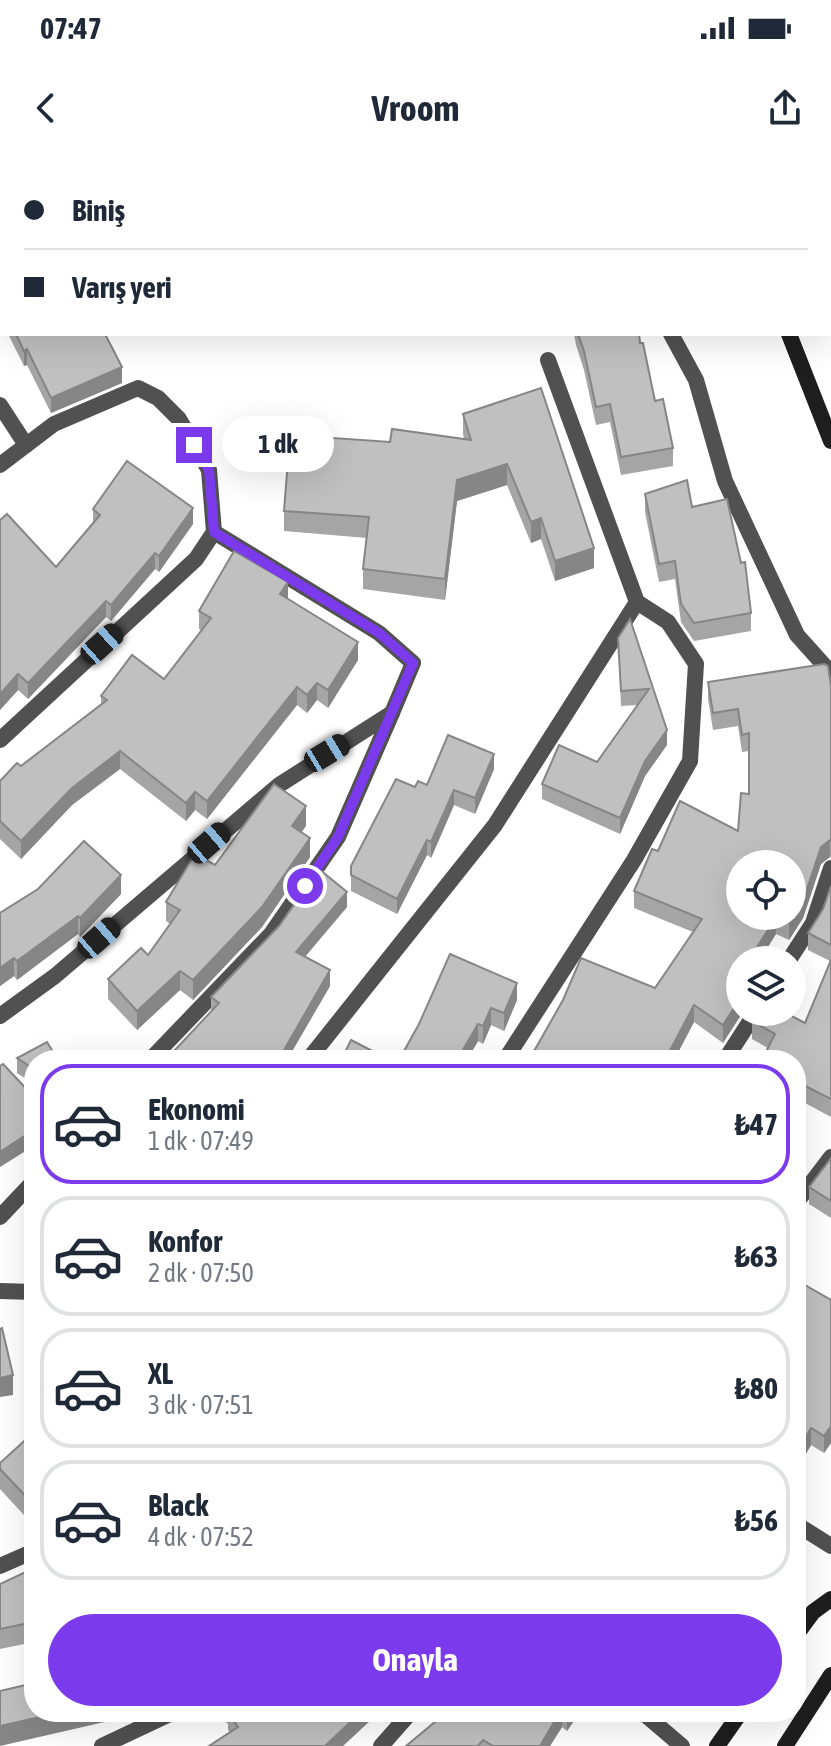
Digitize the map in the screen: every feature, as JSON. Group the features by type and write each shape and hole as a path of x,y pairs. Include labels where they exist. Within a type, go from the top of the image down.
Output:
{"main road":[{"path":"790,336 831,441"},
{"path":"806,1621 831,1599"},
{"path":"806,1714 831,1675"},
{"path":"717,1746 734,1722"},
{"path":"785,1746 801,1722"}],"street":[{"path":"672,336 696,380 725,481 797,635 831,673"},
{"path":"511,1050 634,860 690,761 696,664 668,622 637,602 548,360"},
{"path":"0,465 54,424 138,388 158,398 179,419 209,470 214,532 196,559 0,740"},
{"path":"0,405 26,445"},
{"path":"160,1050 271,934 338,837 413,663 379,633 214,532"},
{"path":"316,1050 495,825 637,602"},
{"path":"0,1016 55,976 279,785 392,713"},
{"path":"798,946 813,923 831,868"},
{"path":"731,1050 747,1026"},
{"path":"806,1190 831,1157"},
{"path":"0,1217 24,1192"},
{"path":"0,1291 24,1292"},
{"path":"806,1530 831,1546"},
{"path":"0,1566 24,1555"},
{"path":"102,1746 153,1722"},
{"path":"381,1746 402,1722"},
{"path":"654,1722 682,1746"}],"building":[{"path":"17,336 106,336 122,367 51,398 27,349 24,351"},
{"path":"579,336 639,336 655,401 663,399 673,448 621,457 610,404 596,407"},
{"path":"541,388 594,548 555,561 541,518 531,522 507,464 457,480 445,579 363,569 369,517 284,511 290,435 390,442 392,429 471,440 463,414"},
{"path":"127,461 193,508 159,556 155,553 111,605 106,601 28,683 18,674 0,694 0,520 7,514 56,567 100,515 93,509"},
{"path":"687,480 692,507 727,499 741,563 745,562 751,613 694,623 681,604 675,561 659,564 645,494"},
{"path":"234,551 288,582 280,594 358,642 328,690 317,683 307,695 297,687 207,801 195,792 186,803 120,751 72,788 21,841 0,821 0,781 17,763 21,766 107,700 101,696 132,655 164,679 211,618 199,611"},
{"path":"630,619 667,730 645,761 620,818 542,784 559,745 597,762 649,689 621,691 618,638"},
{"path":"824,664 828,666 831,686 831,841 821,847 806,892 806,850 726,850 726,930 768,930 758,946 726,946 726,1020 723,1025 694,1005 670,1050 535,1050 563,1000 581,958 655,988 702,919 634,891 652,849 658,851 680,801 738,831 741,793 749,794 749,733 742,735 738,709 713,713 708,682"},
{"path":"448,735 494,754 475,798 454,790 431,842 427,840 397,899 351,875 351,866 396,779 415,787 418,781 427,785"},
{"path":"274,784 306,806 292,826 310,838 262,907 193,980 180,971 137,1011 108,979 141,948 148,955 180,910 166,902 195,854 215,865"},
{"path":"84,841 121,875 80,918 78,916 17,961 14,958 0,968 0,913 38,889"},
{"path":"319,869 347,892 296,952 330,970 284,1050 175,1050 219,1003 211,997 279,926"},
{"path":"831,886 831,945 808,933 823,909"},
{"path":"450,954 517,983 504,1013 491,1008 483,1026 478,1024 463,1050 405,1050"},
{"path":"831,960 831,1099 806,1086 806,1050 767,1050 775,1034 761,1026 806,1026"},
{"path":"351,1040 370,1050 346,1050"},
{"path":"47,1042 52,1050 32,1050"},
{"path":"3,1064 24,1086 24,1136 0,1152 0,1066"},
{"path":"831,1158 831,1201 809,1187"},
{"path":"806,1286 831,1300 831,1426 824,1436 811,1428 806,1437"},
{"path":"0,1329 13,1375 0,1378"},
{"path":"24,1441 24,1494 0,1469 0,1463"},
{"path":"24,1573 24,1624 0,1629 0,1584"},
{"path":"24,1685 24,1721 0,1726 0,1691"},
{"path":"234,1722 350,1722 325,1746 209,1746 238,1727"},
{"path":"435,1722 554,1722 540,1746 493,1746 483,1740 478,1746 406,1746"}],"route":[{"path":"194,445 209,470 214,532 379,633 413,663 338,837 305,886"}]}
